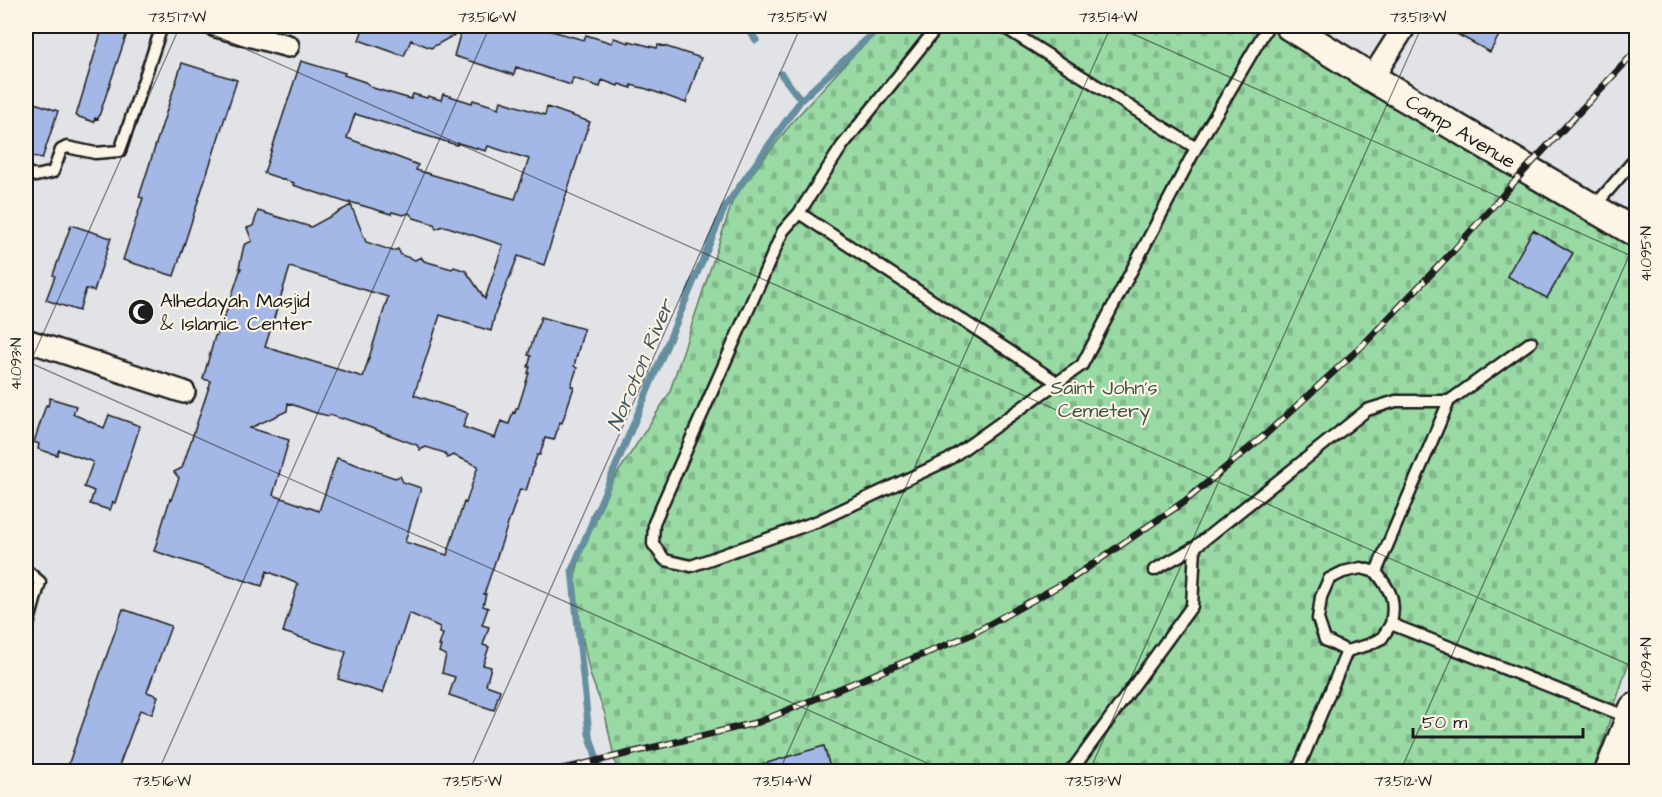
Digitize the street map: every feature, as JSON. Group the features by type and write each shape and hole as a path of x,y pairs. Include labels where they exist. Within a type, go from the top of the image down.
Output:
{"main road":[{"path":"1612,771 1635,715"}],"street":[{"path":"216,26 266,33 288,46"},
{"name":"Camp Avenue","path":"1288,26 1636,233"},
{"path":"1372,78 1405,26"},
{"path":"26,340 184,392"}],"lane":[{"path":"26,172 36,176 53,172 61,150 67,147 95,153 120,151 162,26"},
{"path":"938,26 843,146 799,213 783,231 654,523 653,544 665,560 691,566 818,521 948,460 1082,365 1196,148 1268,26"},
{"path":"1002,26 1196,148"},
{"path":"1593,208 1636,158"},
{"path":"799,213 1058,382"},
{"path":"1376,572 1449,401 1531,342"},
{"path":"1154,570 1195,547 1367,410 1396,401 1449,401"},
{"path":"1068,771 1075,766 1192,606 1195,547"},
{"path":"1361,568 1376,572 1389,589 1394,611 1391,624 1382,638 1347,651 1325,640 1318,619 1321,597 1329,579 1343,572 1361,568"},
{"path":"26,570 40,582 26,632"},
{"path":"1391,624 1635,715"},
{"path":"1297,771 1347,651"}],"green space":[{"name":"Saint John's Cemetery","path":"880,26 1265,26 1636,244 1636,640 1593,771 617,771 605,714 590,674 572,587 592,513 669,394 734,197 794,120"}],"building":[{"path":"103,26 127,33 98,119 95,118 94,122 76,116"},
{"path":"364,26 534,26 584,40 586,35 612,43 614,38 657,48 661,45 701,58 686,103 631,85 631,88 619,84 618,86 602,80 600,87 573,78 571,85 516,67 514,75 454,56 461,31 431,48 411,40 404,56 359,40"},
{"path":"1442,26 1504,26 1490,52"},
{"path":"301,61 345,73 344,75 365,82 373,88 411,99 413,94 441,100 443,94 499,108 501,101 545,115 547,107 590,122 544,265 518,256 495,314 491,331 440,315 414,395 468,413 463,427 495,438 501,421 509,424 513,412 515,413 518,408 529,373 531,356 528,355 541,317 584,329 574,366 577,368 571,386 574,387 562,423 560,422 554,440 545,438 526,491 520,489 484,594 486,594 483,606 488,608 482,625 489,627 483,645 489,647 483,665 491,667 486,685 500,690 494,710 449,695 455,677 442,673 446,655 439,652 443,634 439,633 440,627 409,613 383,693 338,679 346,652 283,632 298,584 267,571 262,586 154,551 179,478 174,472 182,468 211,381 203,379 215,336 227,310 241,268 239,268 244,245 252,241 247,228 253,226 258,211 311,227 351,205 366,242 393,251 398,249 401,255 415,260 421,257 424,261 466,271 485,299 503,245 448,227 443,226 436,229 434,224 414,218 409,213 403,215 392,212 391,214 350,202 351,204 264,173","holes":["355,114 457,145 458,143 486,151 488,146 529,159 515,199 416,170 418,165 347,138","290,267 388,297 363,377 265,347","288,403 316,413 343,418 417,445 420,450 426,447 445,453 447,458 453,455 478,466 447,555 405,542 421,488 403,482 400,476 395,478 337,458 319,511 273,495 289,440 250,428 287,411"]},
{"path":"182,63 237,80 174,276 123,260 143,198 139,197"},
{"path":"26,100 58,111 42,159 26,154"},
{"path":"71,225 111,238 94,291 86,289 79,311 46,300"},
{"path":"1533,230 1573,253 1547,298 1507,276"},
{"path":"50,398 76,406 73,414 104,428 109,415 140,426 115,503 113,502 110,510 90,504 94,491 84,487 93,462 59,450 57,455 38,449 39,444 34,442"},
{"path":"123,609 171,626 147,692 158,696 152,714 140,710 117,771 66,771"},
{"path":"824,746 831,771 754,771 753,767"}],"waterway":[{"path":"739,26 747,27 756,40"},
{"name":"Noroton River","path":"601,772 589,734 572,570 725,207 801,100 881,26"},
{"path":"781,74 801,100"}],"railway":[{"path":"551,772 759,722 970,635 1071,579 1185,501 1265,435 1363,345 1454,250 1636,51"}],"place":[{"name":"Alhedayah Masjid & Islamic Center","path":"141,312"}]}
